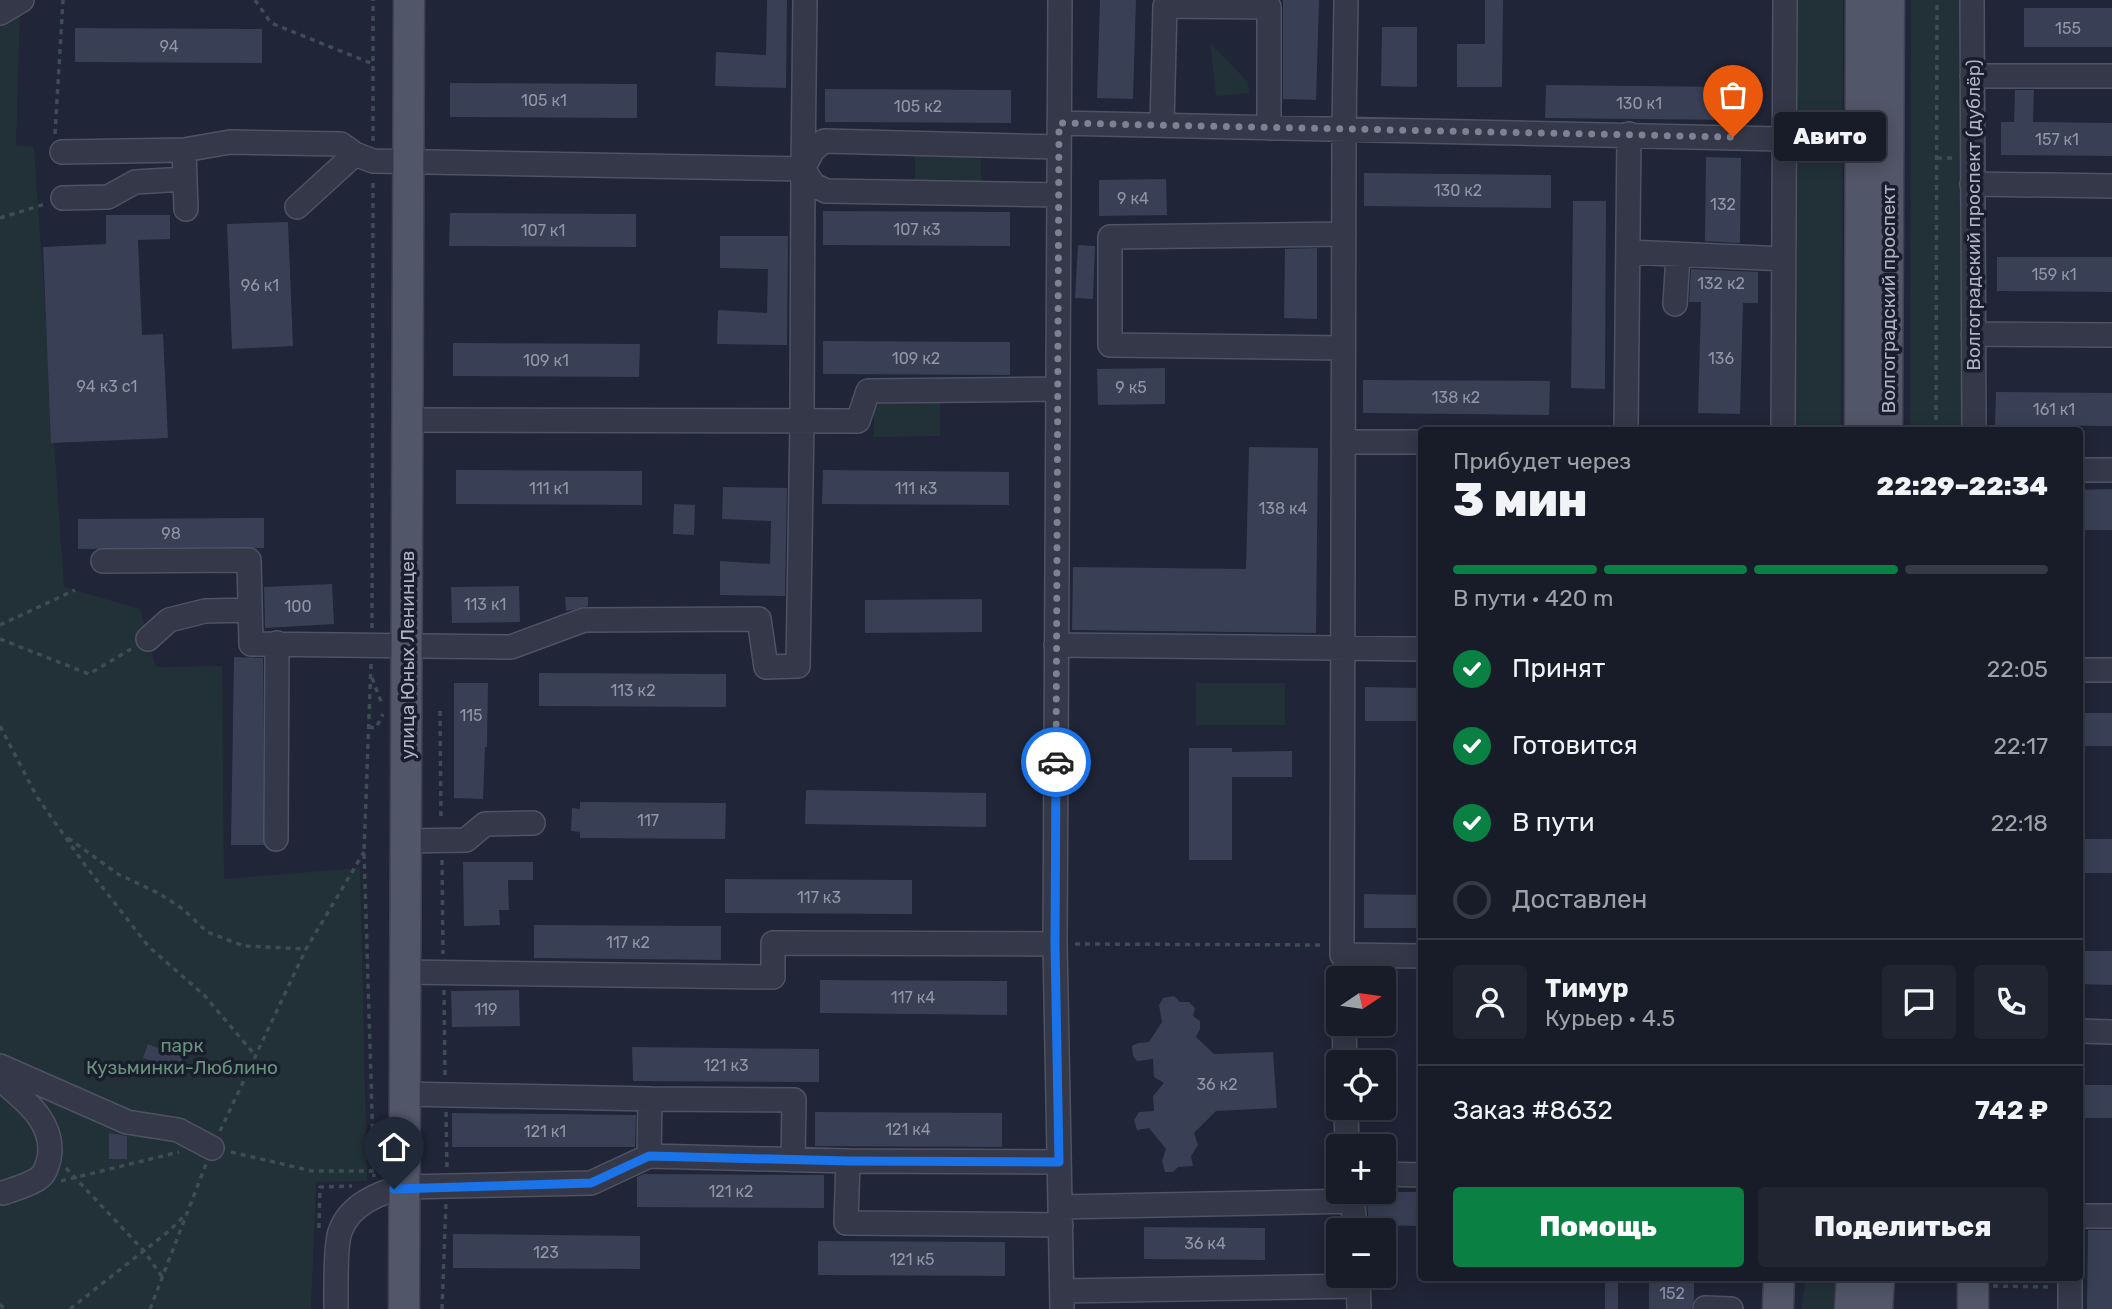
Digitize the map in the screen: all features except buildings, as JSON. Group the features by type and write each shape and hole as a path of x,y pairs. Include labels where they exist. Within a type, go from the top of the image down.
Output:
{"main road":[{"name":"улица Юных Ленинцев","path":"404,1309 409,0"},
{"name":"Волгоградский проспект","path":"1860,427 1861,0"},
{"name":"Волгоградский проспект","path":"1887,427 1889,0"},
{"path":"1778,1309 1779,1281"},
{"path":"1850,1309 1852,1281"},
{"path":"1877,1309 1879,1281"}],"street":[{"path":"0,13 22,0"},
{"path":"103,561 248,560 251,644 511,647 584,620 759,619 766,667 798,667 805,0"},
{"path":"1060,0 1055,944 1062,1300 1326,1283"},
{"path":"1346,0 1343,130 1343,959 1418,956"},
{"path":"1783,427 1785,0"},
{"name":"Волгоградский проспект (дублёр)","path":"1972,0 1974,427"},
{"path":"1162,125 1165,6 1269,7 1269,128"},
{"path":"1972,76 2112,76"},
{"path":"1059,123 1785,139"},
{"path":"1626,427 1629,134"},
{"path":"803,169 813,150 824,141 1059,147"},
{"path":"62,152 184,150 230,142 341,144 364,158 409,163 803,169"},
{"path":"184,150 186,209"},
{"path":"297,207 364,158"},
{"path":"803,169 814,185 826,191 1059,195"},
{"path":"63,198 108,197 135,182 185,179"},
{"path":"1972,184 2112,186"},
{"path":"1343,348 1110,345 1110,237 1344,234"},
{"path":"1628,252 1784,259"},
{"path":"1675,304 1678,254"},
{"path":"1973,334 2112,335"},
{"path":"409,420 858,421 868,391 1056,389"},
{"path":"1343,442 1418,442"},
{"path":"2083,470 2112,470"},
{"path":"148,639 169,620 205,611 250,610"},
{"path":"276,839 277,643"},
{"path":"1056,645 1418,649"},
{"path":"2083,670 2112,670"},
{"path":"405,841 466,840 485,824 533,823"},
{"path":"405,972 773,978 773,943 1055,944"},
{"path":"2083,1031 2112,1032"},
{"path":"0,1066 127,1122 178,1130 212,1148"},
{"path":"0,1079 34,1110 49,1134 50,1151 47,1167 39,1179 3,1193"},
{"path":"405,1094 794,1100 793,1160"},
{"path":"649,1156 650,1099"},
{"path":"336,1309 339,1233 351,1214 365,1202 390,1190 405,1187 591,1183 649,1156 1059,1162"},
{"path":"848,1161 846,1223 1060,1216 1326,1198"},
{"path":"1396,1174 1418,1175"},
{"path":"2083,1216 2112,1216"},
{"path":"1358,1288 1359,1309"},
{"path":"1705,1308 1731,1309"}],"path":[{"path":"62,152 55,134 63,0"},
{"path":"255,0 271,23 373,64"},
{"path":"373,0 373,64 364,158 372,644 364,851 375,1186"},
{"path":"1936,427 1937,0"},
{"path":"0,218 63,198"},
{"path":"0,625 75,590"},
{"path":"0,639 89,674 148,639"},
{"path":"369,727 376,728 385,710 371,676"},
{"path":"440,711 446,1094 442,1309"},
{"path":"0,726 37,797 149,947 204,995 255,1055"},
{"path":"64,835 118,874 160,894 183,909 207,932 244,946 306,949"},
{"path":"150,1309 164,1279 212,1148 255,1055 306,949 364,851"},
{"path":"1055,944 1343,959"},
{"path":"53,1182 187,1150 212,1148 312,1171 374,1171"},
{"path":"50,1151 144,1251 164,1279"},
{"path":"70,1309 144,1251 188,1212"},
{"path":"1978,1291 2070,1291"},
{"path":"0,1304 4,1309"}],"green space":[{"name":"парк Кузьминки-Люблино","path":"0,0 20,7 16,145 34,147 64,587 140,609 156,667 222,666 224,879 360,868 367,1181 316,1182 311,1309 0,1309"},
{"path":"1794,0 1843,0 1841,427 1793,427"},
{"path":"1911,0 1967,0 1966,427 1910,427"},
{"path":"1210,43 1248,82 1249,93 1216,96"},
{"path":"915,150 981,153 981,185 915,182"},
{"path":"940,403 940,436 874,437 874,404"},
{"path":"1196,683 1285,683 1285,725 1196,725"},
{"path":"1806,1281 1841,1281 1838,1309 1801,1309"}],"way so far":[{"path":"1056,762 1059,123 1733,137"}],"place":[{"name":"Авито","path":"1733,137"}],"route":[{"path":"394,1189 591,1183 649,1156 1059,1162 1055,944 1056,762"}]}
